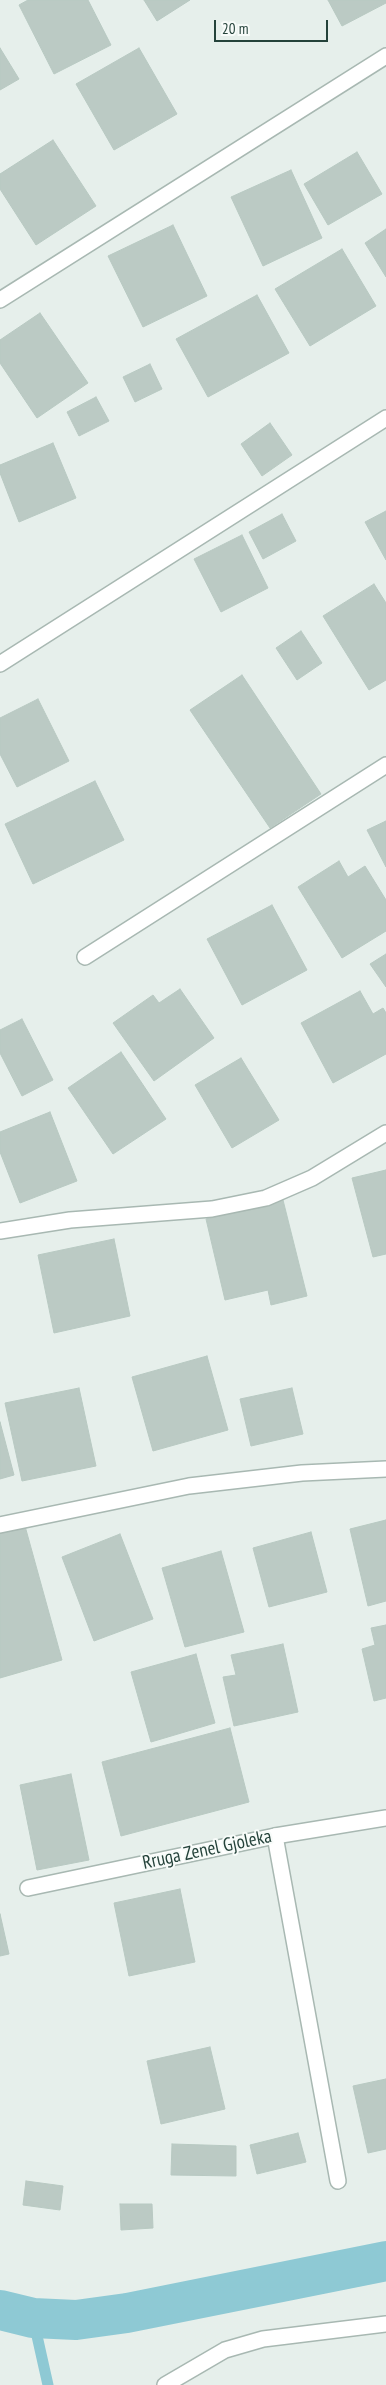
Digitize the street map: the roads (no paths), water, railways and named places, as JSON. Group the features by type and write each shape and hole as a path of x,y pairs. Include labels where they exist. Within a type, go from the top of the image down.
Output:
{"street":[{"path":"0,300 386,56"},
{"path":"0,664 386,418"},
{"path":"85,957 386,765"},
{"path":"0,1231 70,1220 212,1210 266,1198 312,1178 386,1133"},
{"path":"0,1525 189,1486 302,1473 386,1469"},
{"name":"Rruga Zenel Gjoleka","path":"28,1888 275,1836 386,1818"},
{"path":"275,1836 338,2181"},
{"path":"165,2385 225,2350 263,2339 386,2324"}],"waterway":[{"path":"0,2310 33,2318 76,2320 127,2313 386,2261"},
{"path":"33,2318 48,2385"}]}
